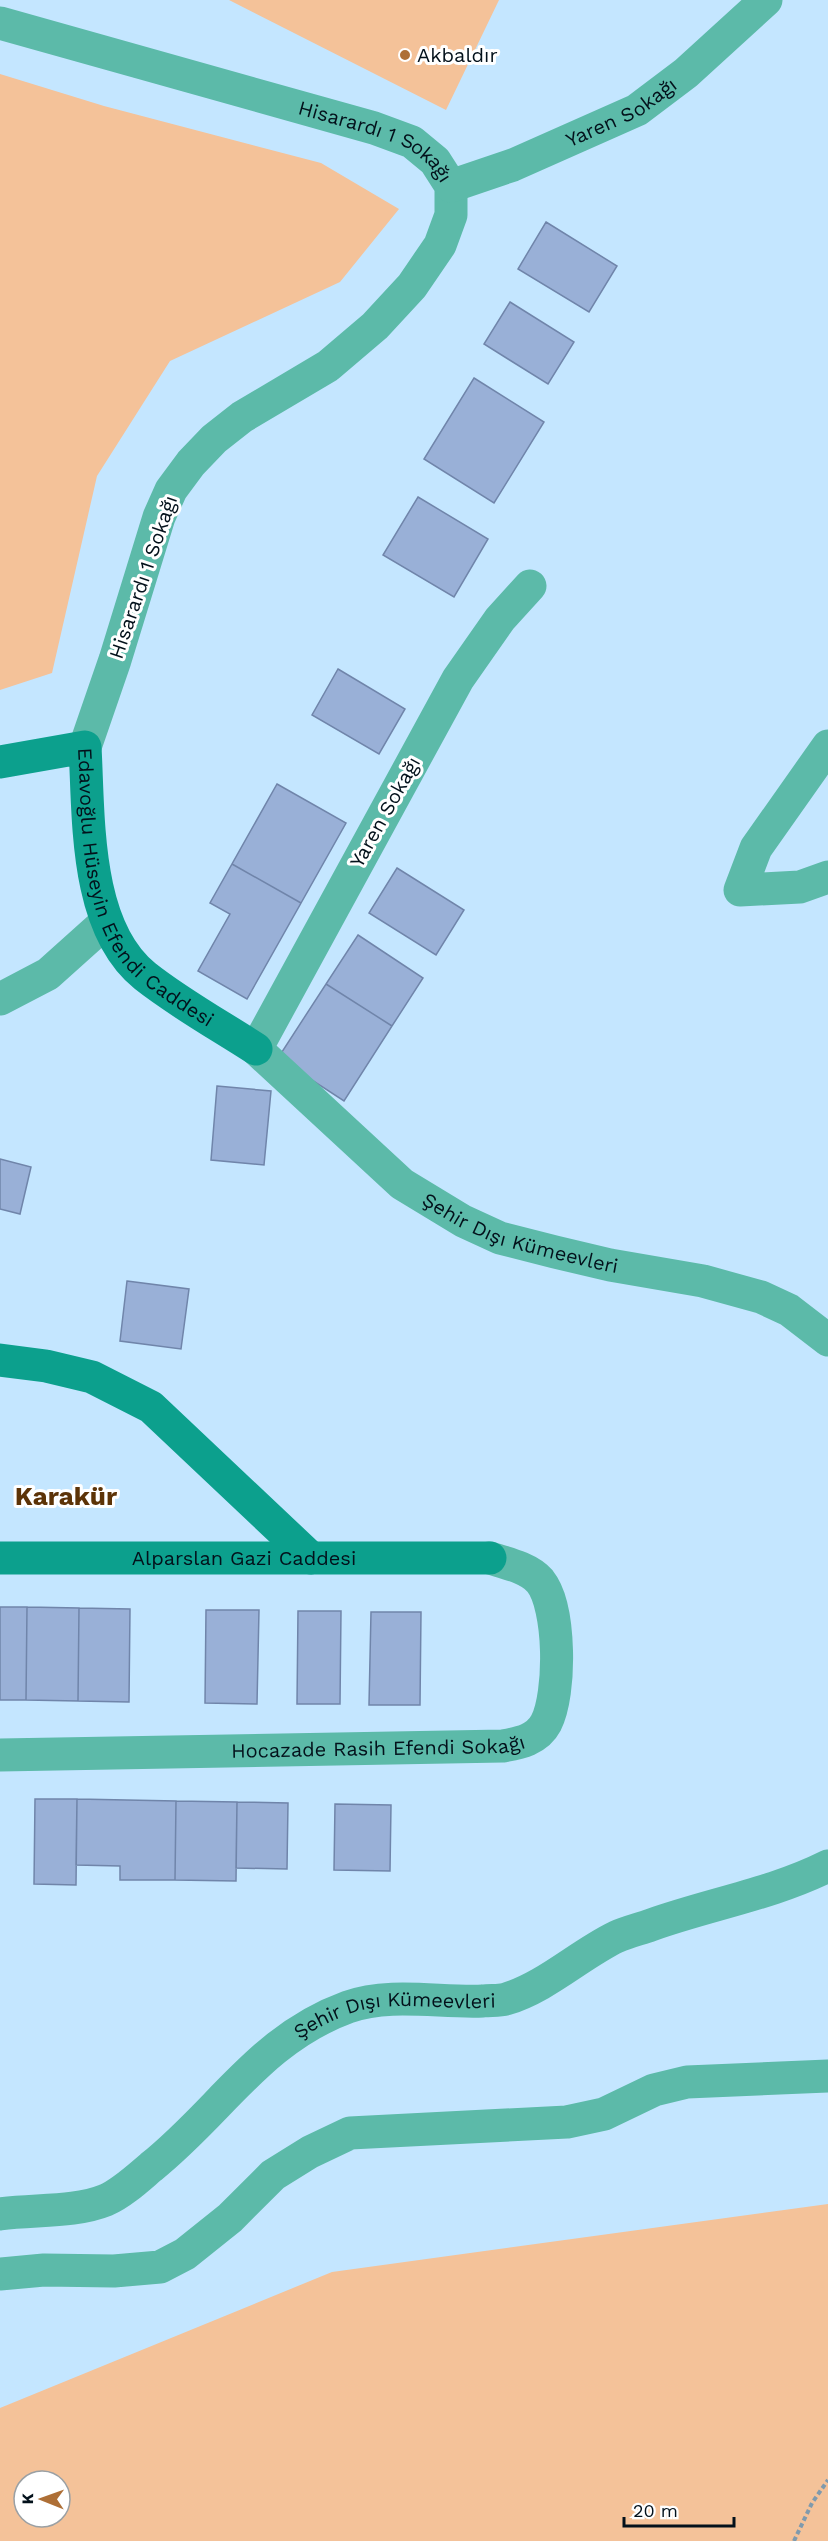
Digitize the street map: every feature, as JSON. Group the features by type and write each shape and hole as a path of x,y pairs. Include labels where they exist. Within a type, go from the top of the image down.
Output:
{"street":[{"name":"Yaren Sokağı","path":"451,186 513,165 637,110 686,73 766,0"},
{"name":"Hisarardı 1 Sokağı","path":"0,23 374,128 412,142 435,161 451,186 451,214 440,245 398,302 375,326 328,366 242,417 214,439 191,463 171,490 159,517 115,660 85,747"},
{"name":"Yaren Sokağı","path":"256,1049 458,679 500,619 530,586"},
{"path":"828,746 756,848 740,890 800,887 828,877"},
{"name":"Edavoğlu Hüseyin Efendi Caddesi","path":"0,762 85,747 94,877 106,922 122,950 143,975 256,1049"},
{"path":"0,999 48,974 106,922"},
{"name":"Şehir Dışı Kümeevleri","path":"256,1049 402,1184 463,1221 500,1238 555,1252 610,1265 703,1281 761,1296 789,1310 816,1328 828,1340"},
{"path":"0,1360 46,1366 92,1377 151,1407 311,1558"},
{"name":"Alparslan Gazi Caddesi","path":"0,1558 490,1558"},
{"name":"Hocazade Rasih Efendi Sokağı","path":"0,1755 491,1746 526,1742 545,1725 554,1700 556,1647 550,1602 539,1580 520,1568 490,1558"},
{"name":"Şehir Dışı Kümeevleri","path":"0,2214 77,2207 106,2200 173,2150 261,2058 301,2028 350,2006 392,2000 506,1999 533,1986 617,1937 676,1916 801,1879 828,1866"},
{"path":"0,2274 44,2270 114,2271 160,2267 186,2254 230,2218 273,2175 310,2152 351,2133 567,2122 604,2114 654,2090 687,2082 828,2076"}],"path":[{"path":"794,2541 812,2503 828,2480"}],"shaded area":[{"name":"Akbaldır","path":"229,0 499,0 446,110"},
{"path":"0,74 104,106 321,163 399,209 340,282 170,361 97,476 52,673 0,690"},
{"path":"828,2204 828,2541 0,2541 0,2408 332,2272"}],"building":[{"path":"546,222 617,266 589,312 518,269"},
{"path":"510,302 574,342 548,384 484,344"},
{"path":"474,378 544,422 494,503 424,459"},
{"path":"418,497 488,539 454,597 383,555"},
{"path":"338,669 405,709 379,754 312,715"},
{"path":"277,784 346,823 301,903 232,864"},
{"path":"232,864 301,903 247,999 198,971 230,914 210,903"},
{"path":"397,868 464,910 436,955 369,913"},
{"path":"358,935 423,978 392,1026 326,984"},
{"path":"326,984 392,1026 344,1101 278,1058"},
{"path":"217,1086 271,1091 264,1165 211,1160"},
{"path":"0,1159 31,1167 20,1214 0,1209"},
{"path":"127,1281 189,1289 181,1349 120,1341"},
{"path":"0,1607 27,1607 26,1700 0,1700"},
{"path":"27,1607 79,1608 78,1701 26,1700"},
{"path":"79,1608 130,1609 129,1702 78,1701"},
{"path":"206,1610 259,1610 257,1704 205,1703"},
{"path":"298,1611 341,1611 340,1704 297,1704"},
{"path":"371,1612 421,1612 420,1705 369,1705"},
{"path":"35,1799 77,1799 76,1885 34,1884"},
{"path":"77,1799 176,1801 175,1880 120,1880 120,1866 76,1865"},
{"path":"176,1801 237,1802 236,1881 175,1880"},
{"path":"237,1802 288,1803 287,1869 236,1868"},
{"path":"335,1804 391,1805 390,1871 334,1870"}],"place":[{"name":"Akbaldır","path":"405,55"}],"district":[{"name":"Karakür","path":"66,1496"}]}
